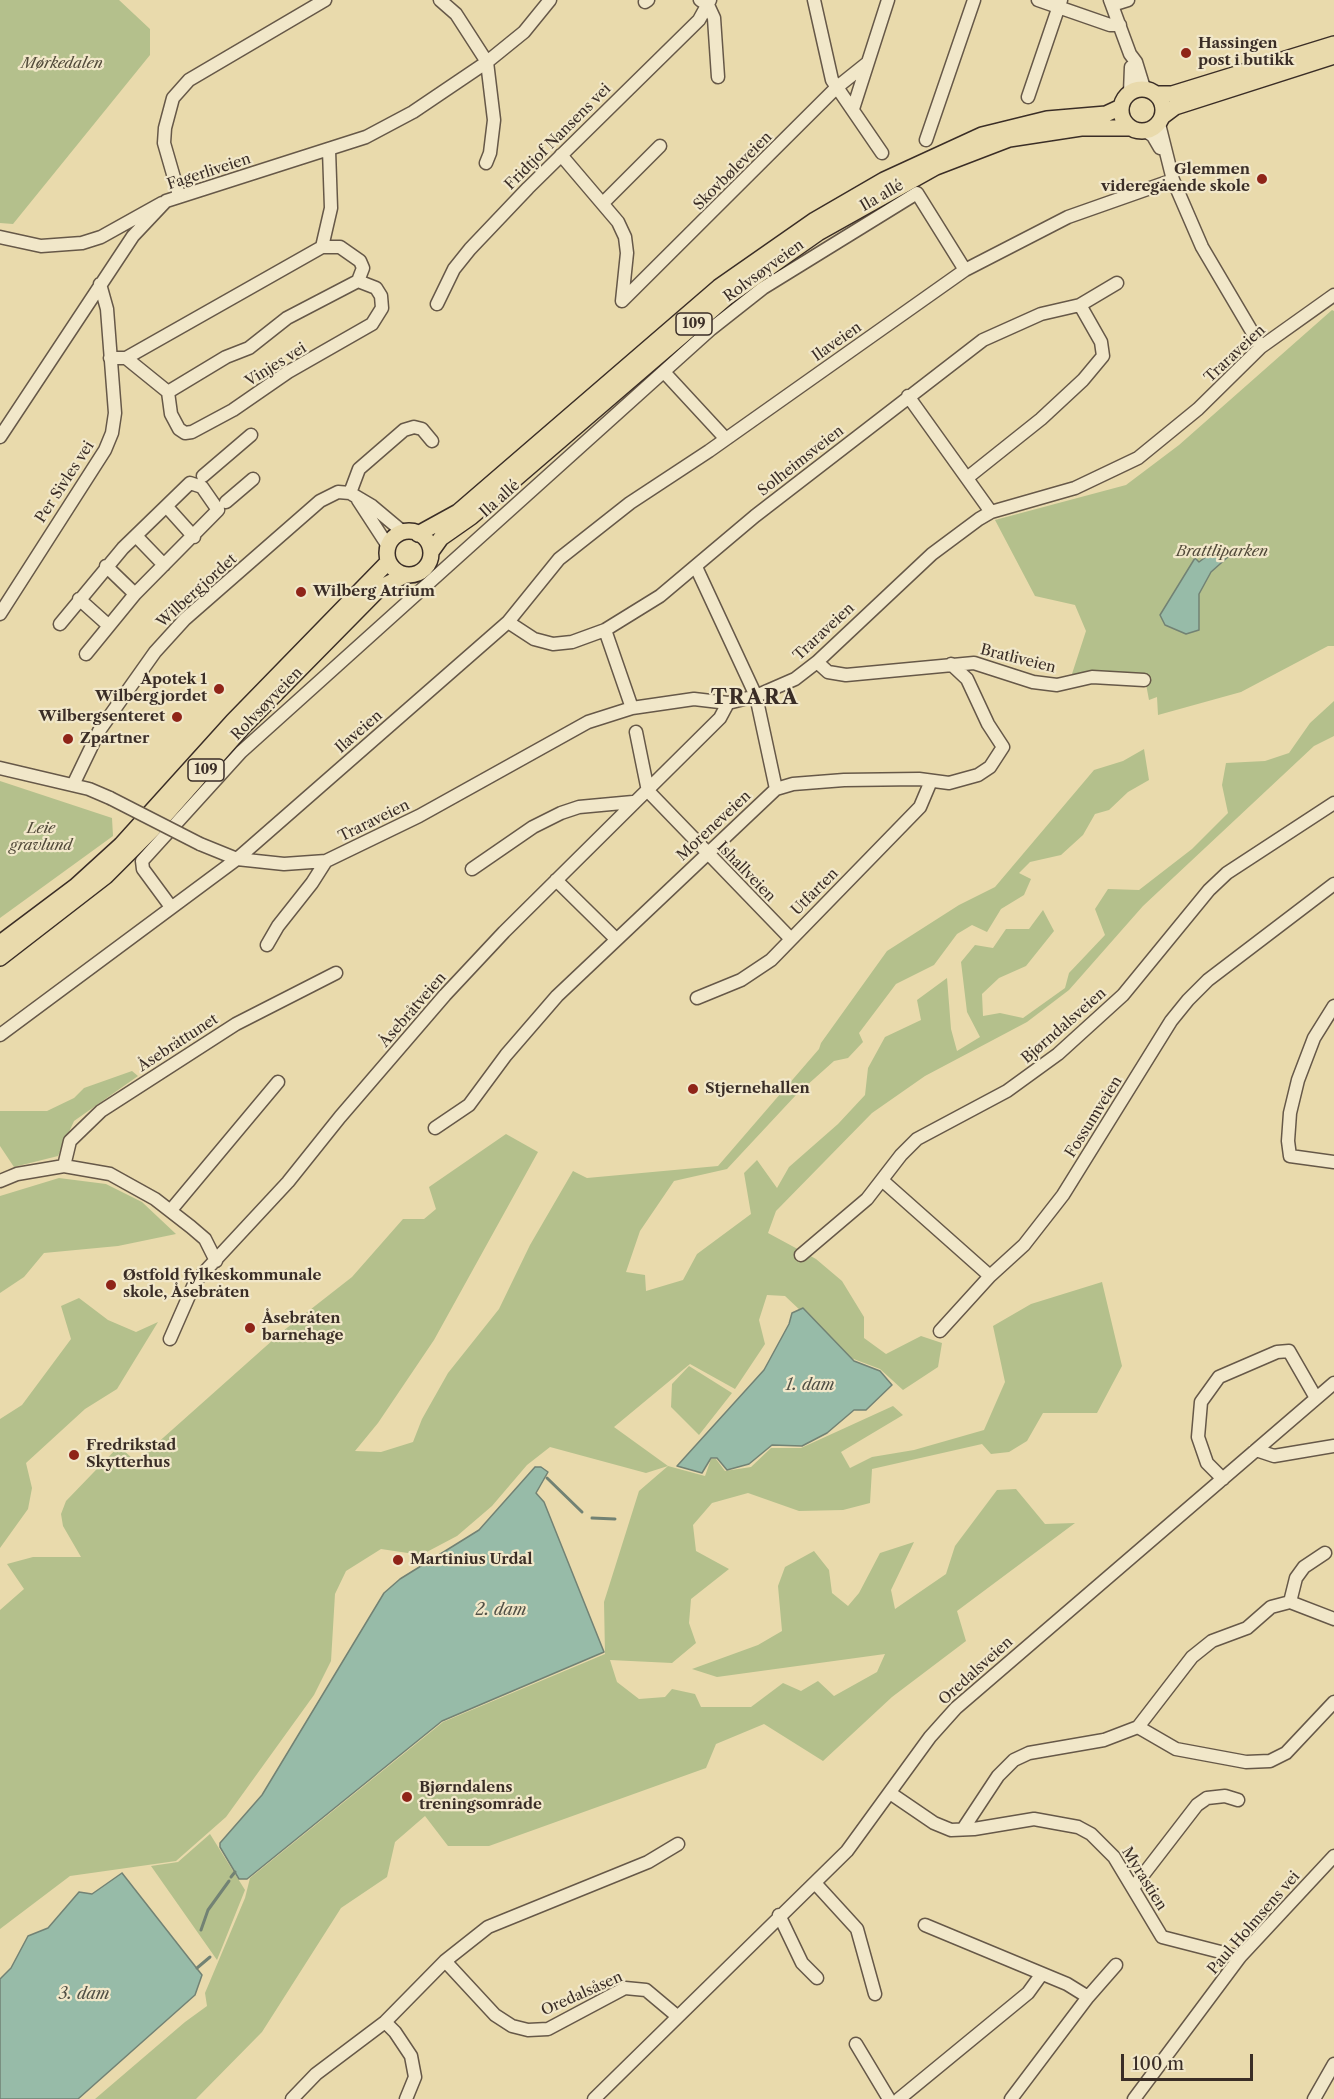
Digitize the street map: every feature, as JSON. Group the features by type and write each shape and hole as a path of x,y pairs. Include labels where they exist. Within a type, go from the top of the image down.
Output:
{"main road":[{"path":"1130,128 1122,117 1121,107 1144,92 1172,94 1334,44"},
{"path":"1156,124 1175,107 1334,56"},
{"path":"1144,92 1163,104 1156,124"},
{"name":"Rolvsøyveien","path":"411,533 458,512 710,295 815,220 884,180 982,135 1047,119 1106,114 1121,107"},
{"name":"109","path":"1130,128 1156,124"},
{"name":"Rolvsøyveien","path":"431,552 441,538 471,517 727,297 818,233 936,167 1009,139 1081,128 1130,128"},
{"path":"411,533 427,542 431,552"},
{"name":"109","path":"388,554 394,537 411,533"},
{"name":"109","path":"405,575 420,573 430,560 431,552"},
{"path":"388,554 395,571 405,575"},
{"name":"Rolvsøyveien","path":"0,943 76,886 121,845 388,554"},
{"name":"Rolvsøyveien","path":"0,958 106,876 152,830 243,727 380,588 405,575"}],"street":[{"path":"179,195 164,143 165,128 173,98 189,80 325,0"},
{"path":"440,0 456,14 487,62 494,120 490,153 486,163"},
{"name":"Fagerliveien","path":"0,436 133,236 166,201 179,195 329,150 366,136 412,112 487,62 524,32 550,0"},
{"path":"814,0 832,80 882,153"},
{"path":"853,109 888,0"},
{"path":"926,140 974,0"},
{"path":"1038,0 1060,4 1110,25 1120,25"},
{"path":"1128,0 1111,3 1130,54 1136,62 1144,92"},
{"path":"706,2 714,18 718,77"},
{"name":"Fridtjof Nansens vei","path":"437,304 454,269 470,249 561,155 699,20 706,2"},
{"path":"1028,97 1060,4"},
{"name":"Skovbøleveien","path":"603,203 618,222 625,237 627,253 622,301 837,88 866,64"},
{"path":"1156,124 1153,136 1168,161 1173,180 1202,247 1261,347"},
{"path":"561,155 603,203 660,146"},
{"path":"322,247 331,208 329,150"},
{"name":"Ilaveien","path":"0,1035 237,859 508,622 559,559 630,503 965,270 1068,218 1173,180"},
{"name":"Ila allé","path":"171,907 143,869 142,861 241,752 664,372 763,288 917,194 965,270"},
{"path":"0,237 41,246 82,243 101,237 149,208 166,201"},
{"path":"110,358 126,358 322,247 340,247 356,256 363,268 358,281"},
{"name":"Vinjes vei","path":"358,281 376,288 381,296 382,308 372,324 288,372 233,410 192,432 185,434 179,429 171,414 168,392 226,357 249,348 286,318 358,281"},
{"name":"Solheimsveien","path":"508,622 534,639 553,644 572,642 605,630 660,596 755,516 983,340 1041,315 1080,304 1116,283"},
{"name":"Per Sivles vei","path":"0,614 109,441 115,422 107,309 100,284"},
{"name":"Traraveien","path":"0,768 73,785 110,798 200,844 237,859 284,864 326,861 419,816 588,722 632,708 694,699 728,703 756,696 795,678 817,662 932,554 992,512 1075,488 1138,458 1198,409 1261,347 1334,295"},
{"path":"967,478 1041,419 1083,380 1103,356 1101,342 1080,304"},
{"path":"126,358 168,392"},
{"path":"664,372 725,438"},
{"path":"908,396 992,512"},
{"path":"388,554 354,496 359,470 404,430 414,427 422,429 432,441"},
{"path":"203,476 251,435"},
{"path":"226,502 253,479"},
{"path":"60,624 106,566 190,483 201,487 218,510 194,537 135,594 86,654"},
{"name":"Wilbergjordet","path":"73,785 99,731 155,652 185,619 320,501 338,492 354,496"},
{"path":"354,496 411,533"},
{"path":"167,507 194,537"},
{"path":"137,537 164,565"},
{"path":"106,566 135,594"},
{"path":"696,567 756,696 776,789 793,784 836,780 950,783 978,775 996,760 1003,747 988,724 967,679 951,664"},
{"path":"79,599 108,626"},
{"path":"605,630 632,708"},
{"name":"Bratliveien","path":"817,662 828,672 846,675 974,663 1033,682 1057,685 1092,677 1144,680"},
{"path":"712,702 712,726"},
{"name":"Åsebråtveien","path":"170,1339 195,1282 288,1182 340,1117 445,995 633,802 648,791 712,726 728,703"},
{"path":"636,732 648,791"},
{"name":"Utfarten","path":"697,998 760,970 920,807 931,781"},
{"name":"Moreneveien","path":"435,1128 469,1105 506,1055 557,996 776,789"},
{"name":"Ishallveien","path":"648,791 790,939"},
{"path":"472,869 533,827 561,813 579,807 633,802"},
{"name":"Bjørndalsveien","path":"801,1255 857,1209 917,1139 1007,1091 1058,1054 1123,995 1221,878 1334,803"},
{"path":"267,945 278,926 312,883 326,861"},
{"path":"556,880 616,939"},
{"name":"Fossumveien","path":"940,1331 990,1276 1024,1245 1063,1195 1171,1021 1188,1000 1208,980 1334,884"},
{"name":"Åsebråttunet","path":"64,1166 70,1141 101,1110 236,1024 336,973"},
{"path":"1334,1006 1314,1038 1298,1080 1290,1113 1288,1141 1290,1156 1334,1162"},
{"path":"171,1210 278,1082"},
{"path":"0,1181 17,1174 64,1166 110,1174 171,1210 205,1239 216,1261"},
{"path":"883,1181 990,1276"},
{"path":"1223,1479 1207,1463 1198,1437 1201,1402 1219,1377 1277,1352 1289,1351 1316,1398"},
{"name":"Oredalsveien","path":"594,2099 779,1915 847,1851 956,1708 1334,1383"},
{"path":"1256,1450 1274,1456 1334,1446"},
{"path":"1290,1602 1296,1578 1304,1568 1325,1553"},
{"path":"963,1829 998,1776 1014,1760 1038,1751 1104,1740 1138,1727 1192,1657 1204,1646 1247,1628 1271,1607 1290,1602 1334,1619"},
{"path":"1138,1727 1163,1742 1185,1751 1246,1762 1270,1761 1286,1753 1334,1702"},
{"name":"Myrastien","path":"890,1793 942,1828 963,1829 1034,1819 1078,1827 1104,1845 1162,1936 1240,1957"},
{"path":"1133,1888 1197,1805 1207,1798 1225,1797 1238,1800"},
{"path":"292,2099 316,2074 385,2022 445,1961 488,1927 648,1862 678,1844"},
{"name":"Paul Holmsens vei","path":"1134,2099 1240,1957 1334,1856"},
{"path":"815,1883 857,1929 875,1994"},
{"path":"779,1915 799,1959 817,1977"},
{"path":"925,1925 1067,1984 1088,1997"},
{"name":"Oredalsåsen","path":"445,1961 495,2015 512,2026 528,2030 548,2028 625,1988 646,1990 677,2016"},
{"path":"1011,2099 1088,1997 1116,1965"},
{"path":"898,2099 1028,1993 1041,1975"},
{"path":"385,2022 395,2032 411,2056 415,2077 405,2099"},
{"path":"856,2044 889,2099"},
{"path":"1314,2099 1334,2064"}],"green space":[{"name":"Mørkedalen","path":"0,0 119,0 150,29 150,55 13,224 0,223"},
{"name":"Brattliparken","path":"1332,310 1334,311 1334,646 1328,646 1241,692 1158,715 1157,697 1149,700 1146,684 1070,680 1086,631 1075,605 1035,596 995,520 1126,485 1179,445"},
{"path":"1334,701 1334,736 1314,746 1143,906 1069,990 1027,1022 925,1076 872,1113 776,1211 768,1233 816,1259 842,1281 864,1317 864,1338 886,1354 921,1336 942,1343 938,1367 903,1390 880,1369 851,1358 785,1296 767,1295 759,1320 765,1344 735,1389 690,1364 614,1427 668,1466 646,1473 550,1447 527,1465 492,1506 457,1536 421,1555 381,1549 346,1571 335,1594 331,1661 314,1695 226,1817 176,1861 70,1876 0,1929 0,1610 24,1589 7,1564 33,1557 81,1557 63,1526 61,1514 66,1501 119,1446 136,1462 283,1331 352,1277 403,1219 424,1219 436,1209 429,1187 506,1134 538,1152 434,1340 378,1423 355,1451 381,1452 413,1442 422,1419 448,1373 499,1309 530,1245 573,1171 587,1178 718,1166 819,1049 887,951 959,905 995,887 1094,770 1123,761 1144,749 1149,780 1128,792 1109,810 1095,814 1083,835 1061,855 1030,862 1019,873 1031,879 1024,895 1001,909 987,932 972,925 957,934 934,965 896,984 859,1033 863,1042 848,1058 834,1061 796,1095 727,1169 674,1181 640,1231 626,1272 645,1275 646,1291 683,1280 697,1254 751,1214 744,1173 757,1160 777,1188 789,1167 838,1124 865,1095 868,1068 885,1037 921,1020 917,1000 947,978 951,1029 957,1051 980,1037 967,1012 961,962 975,945 993,948 1006,929 1029,929 1043,910 1054,931 1026,966 999,978 982,994 983,1016 1000,1013 1023,1018 1065,988 1069,973 1105,935 1095,909 1108,889 1139,890 1192,849 1228,813 1222,785 1226,763 1265,761 1289,753 1310,723"},
{"name":"Leie gravlund","path":"0,781 112,818 113,836 0,918"},
{"path":"132,1071 138,1076 74,1121 58,1156 14,1167 0,1146 0,1111 47,1111 74,1098 84,1088"},
{"path":"59,1178 106,1184 142,1202 176,1234 118,1246 44,1253 24,1277 0,1293 0,1196"},
{"path":"1102,1282 1122,1366 1097,1413 1043,1413 1027,1441 1009,1452 991,1454 982,1444 872,1469 870,1503 843,1510 799,1511 748,1493 712,1503 693,1525 696,1551 729,1569 691,1599 689,1623 696,1643 672,1663 610,1660 617,1682 639,1699 665,1697 672,1689 695,1694 701,1707 751,1707 783,1683 801,1691 818,1681 834,1696 877,1672 885,1654 717,1677 692,1669 758,1645 782,1631 778,1586 785,1567 814,1551 829,1570 832,1593 848,1606 859,1593 880,1553 914,1542 891,1590 895,1609 946,1574 955,1546 997,1490 1016,1489 1045,1524 1075,1523 957,1611 966,1641 892,1697 823,1761 764,1724 716,1744 706,1768 489,1846 448,1846 425,1816 395,1842 387,1877 341,1908 262,2032 196,2099 95,2099 207,2006 205,1993 245,1898 250,1878 443,1722 605,1654 604,1602 639,1491 668,1466 705,1476 711,1459 716,1459 725,1471 751,1467 771,1448 801,1448 893,1406 903,1415 841,1452 850,1468 872,1457 914,1450 984,1430 1005,1382 993,1326 1031,1304"},
{"path":"79,1298 108,1320 136,1332 158,1322 117,1389 85,1409 26,1463 32,1488 28,1509 0,1548 0,1419 22,1405 71,1339 61,1306"},
{"path":"689,1366 732,1393 699,1435 671,1407 672,1384"},
{"path":"210,1834 245,1890 217,1960 151,1866 178,1862"}],"water":[{"path":"1227,547 1230,552 1229,556 1211,572 1199,594 1199,630 1186,634 1165,625 1160,615 1195,558 1199,562 1207,556 1216,556 1220,553 1219,551"},
{"name":"1. dam","path":"803,1308 854,1361 880,1371 892,1385 866,1410 854,1410 827,1433 802,1446 772,1445 749,1464 727,1470 717,1458 711,1458 702,1473 677,1466 764,1370 789,1324 792,1313"},
{"name":"2. dam","path":"535,1467 541,1467 548,1472 536,1493 544,1502 604,1652 442,1721 247,1879 239,1879 220,1847 220,1843 262,1795 384,1593 400,1579 479,1530"},
{"name":"3. dam","path":"122,1873 202,1975 195,1995 78,2099 0,2099 0,1979 11,1968 28,1936 48,1928 79,1892 92,1894"}],"waterway":[{"path":"547,1478 582,1512"},
{"path":"592,1518 615,1519"},
{"path":"231,1877 235,1872"},
{"path":"201,1930 208,1910 229,1881"},
{"path":"197,1968 210,1957"}],"place":[{"name":"Hassingen post i butikk","path":"1186,53"},
{"name":"Glemmen videregående skole","path":"1262,179"},
{"name":"Wilberg Atrium","path":"301,592"},
{"name":"Apotek 1 Wilbergjordet","path":"219,689"},
{"name":"Wilbergsenteret","path":"177,717"},
{"name":"Zpartner","path":"68,739"},
{"name":"Stjernehallen","path":"693,1089"},
{"name":"Østfold fylkeskommunale skole, Åsebråten","path":"111,1285"},
{"name":"Åsebråten barnehage","path":"250,1328"},
{"name":"Fredrikstad Skytterhus","path":"74,1455"},
{"name":"Martinius Urdal","path":"398,1560"},
{"name":"Bjørndalens treningsområde","path":"407,1797"}],"district":[{"name":"TRARA","path":"755,698"}]}
